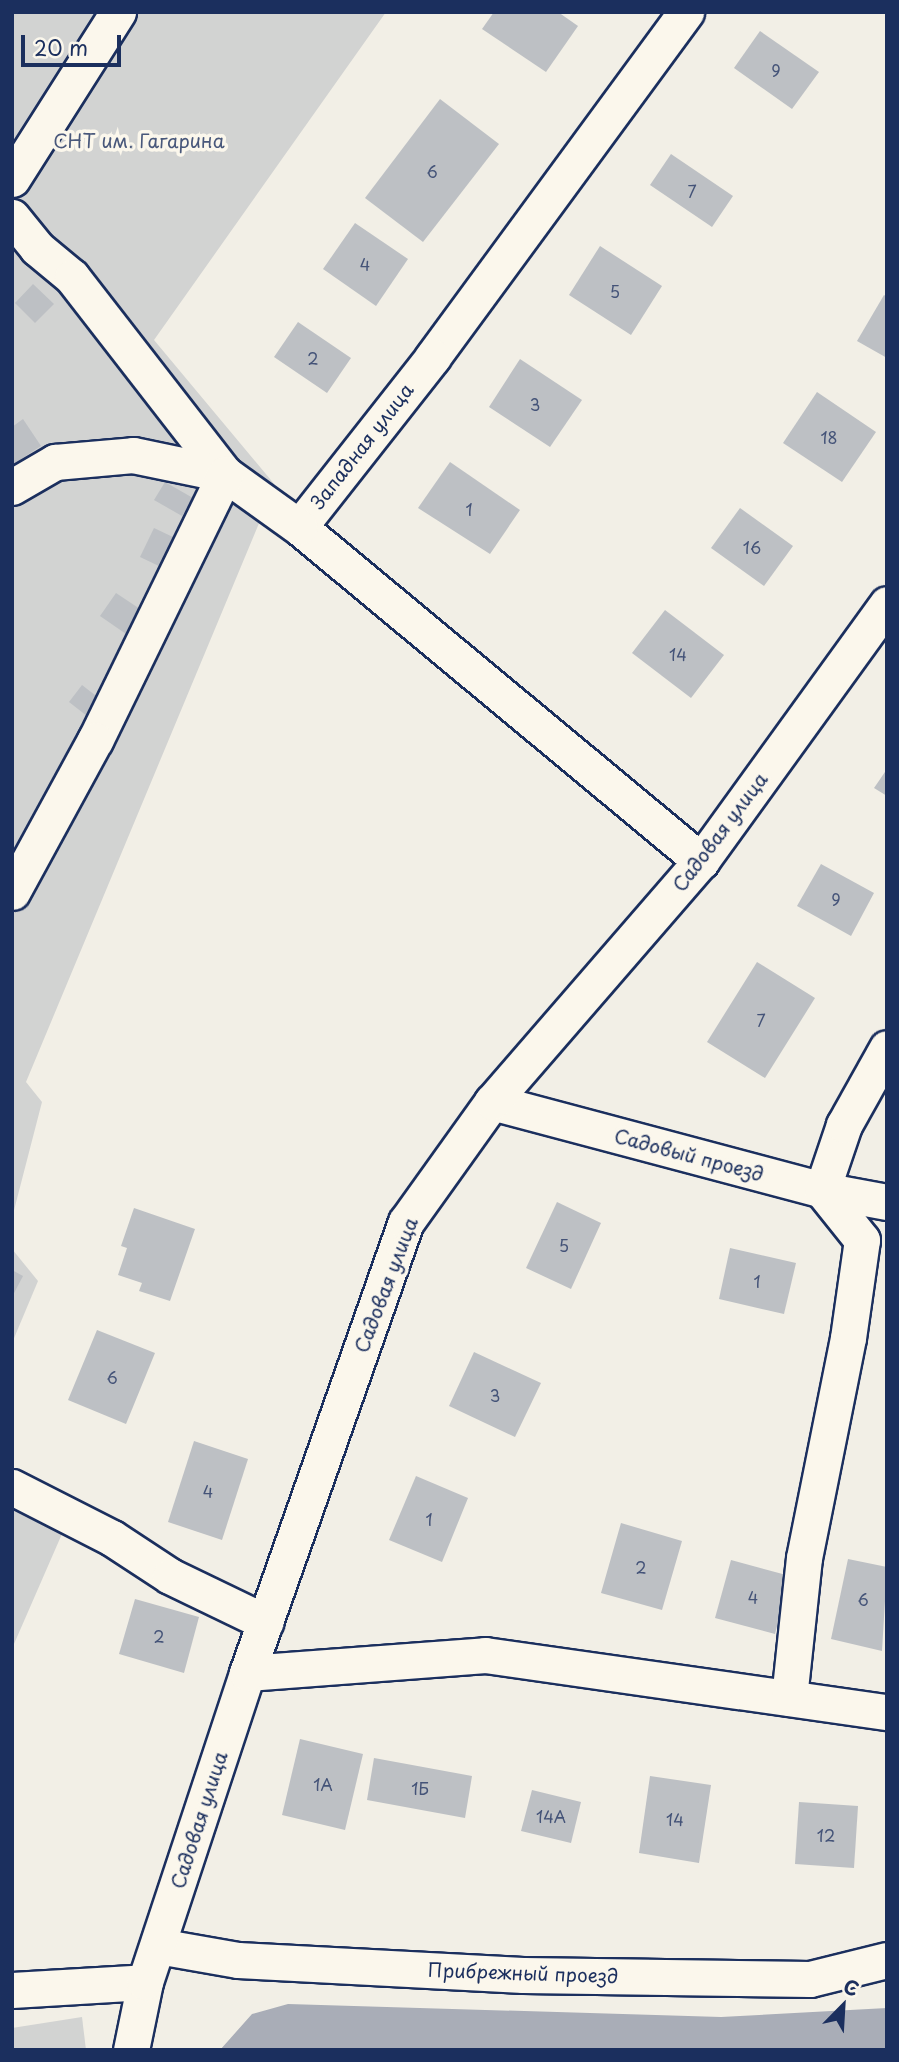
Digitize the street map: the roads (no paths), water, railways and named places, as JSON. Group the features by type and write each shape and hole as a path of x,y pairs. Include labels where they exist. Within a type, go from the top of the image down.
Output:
{"street":[{"path":"18,159 118,12"},
{"name":"Западная улица","path":"685,12 433,357 299,527 701,861"},
{"path":"12,217 25,253 72,277 225,474 299,527"},
{"path":"12,487 55,462 133,455 225,474"},
{"path":"12,892 95,740 225,474"},
{"name":"Садовая улица","path":"131,2050 145,1982 247,1673 405,1222 492,1102 701,861 887,604"},
{"path":"789,1698 804,1558 848,1338 862,1240 822,1190 844,1125 887,1048"},
{"name":"Садовый проезд","path":"492,1102 822,1190 887,1202"},
{"path":"12,1487 112,1538 170,1576 265,1622"},
{"path":"247,1673 485,1655 887,1712"},
{"name":"Прибрежный проезд","path":"158,1946 238,1960 523,1975 810,1979 887,1960"},
{"path":"12,1990 145,1982"}],"park label":[{"name":"СНТ им. Гагарина","path":"139,141"}]}
